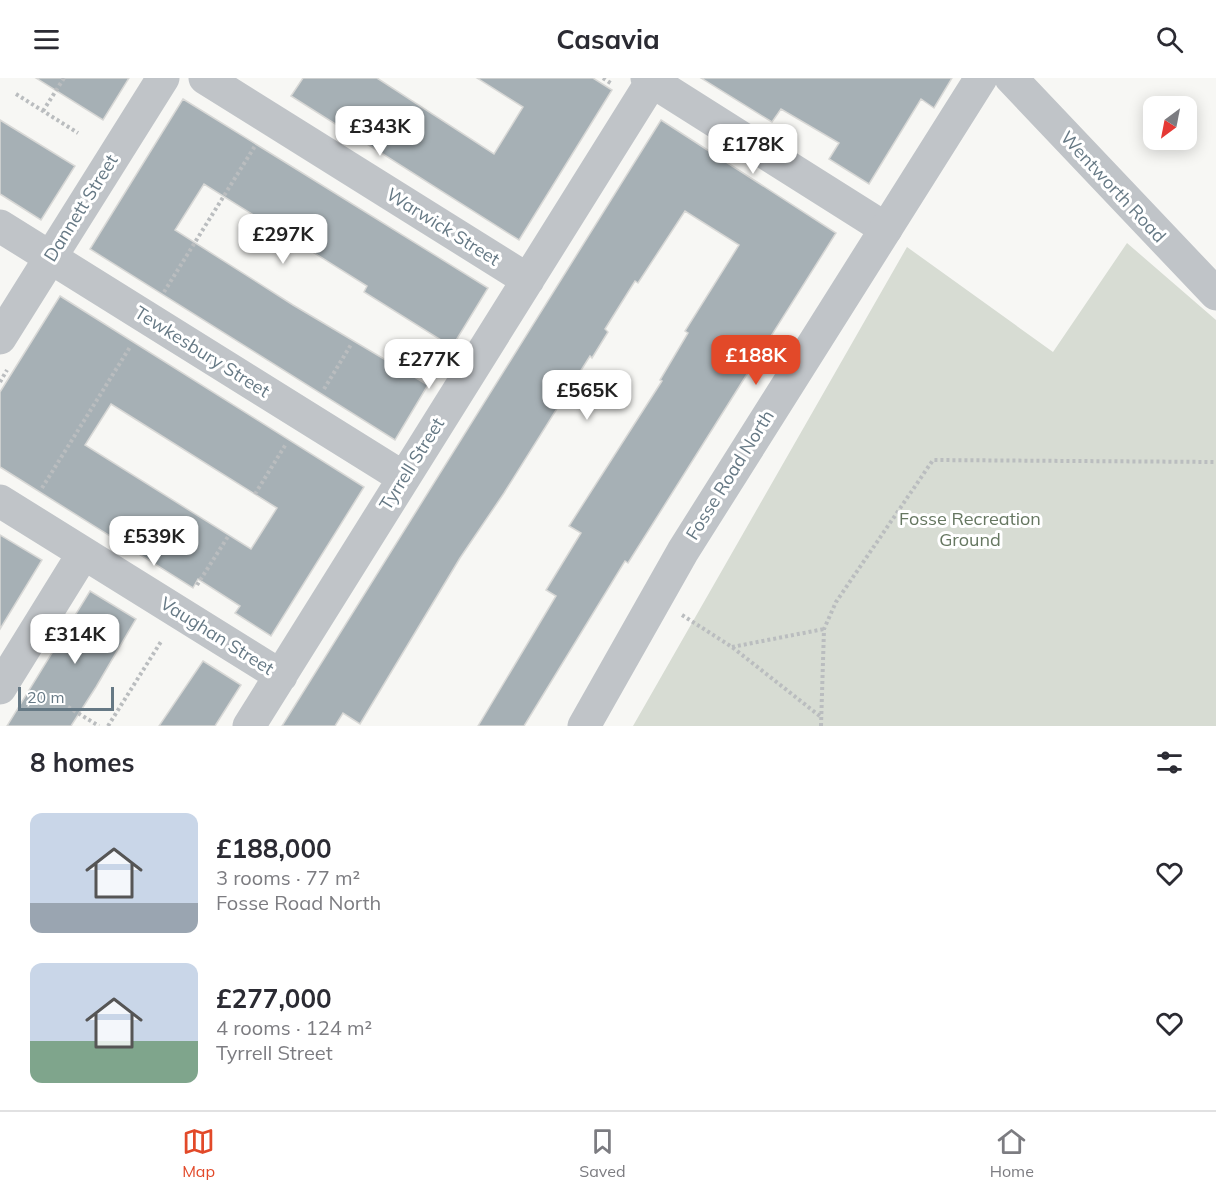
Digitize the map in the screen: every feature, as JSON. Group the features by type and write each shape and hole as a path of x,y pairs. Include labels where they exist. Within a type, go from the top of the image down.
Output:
{"street":[{"name":"Dannett Street","path":"6,350 50,257 163,78"},
{"name":"Warwick Street","path":"205,78 528,280"},
{"name":"Fosse Road North","path":"584,726 729,477 981,78"},
{"name":"Wentworth Road","path":"1011,78 1216,294"},
{"name":"Tyrrell Street","path":"249,726 528,280 650,80"},
{"path":"650,80 886,229"},
{"name":"Tewkesbury Street","path":"0,226 404,478"},
{"name":"Vaughan Street","path":"0,501 281,676"},
{"path":"0,688 84,554"}],"path":[{"path":"43,111 64,78"},
{"path":"16,94 78,133"},
{"path":"160,298 259,139"},
{"path":"40,491 133,342"},
{"path":"322,392 352,343"},
{"path":"0,382 6,350"},
{"path":"255,494 288,441"},
{"path":"821,726 824,629 836,602 933,460 1216,462"},
{"path":"193,592 229,535"},
{"path":"657,598 732,647 822,717"},
{"path":"732,647 824,629"},
{"path":"108,726 167,632"},
{"path":"68,707 99,726"}],"green space":[{"name":"Fosse Recreation Ground","path":"1127,243 1216,320 1216,726 633,726 907,247 1053,352"}],"building":[{"path":"36,78 129,78 103,120"},
{"path":"303,78 377,78 494,154 523,107 477,78 593,78 612,90 519,240 291,96"},
{"path":"701,78 952,78 934,108 921,99 869,184 829,159 839,143 781,109 772,122"},
{"path":"183,99 488,288 452,347 364,292 367,286 204,184 175,230 293,305 428,385 395,440 90,249"},
{"path":"0,120 75,166 41,220 0,194"},
{"path":"661,120 836,233 628,563 625,561 524,726 478,726 556,596 546,590 581,533 569,526 662,381 660,380 688,333 685,331 739,245 685,211 638,283 635,281 605,329 608,332 592,358 590,356 504,493 460,558 360,724 343,713 335,726 282,726"},
{"path":"60,296 364,487 271,636 235,613 240,606 198,579 193,588 0,467 0,392","holes":["111,404 277,508 251,549 85,445"]},
{"path":"0,535 42,560 0,629"},
{"path":"90,591 136,619 96,687 71,726 7,726"},
{"path":"203,661 241,685 215,726 159,726"}]}
